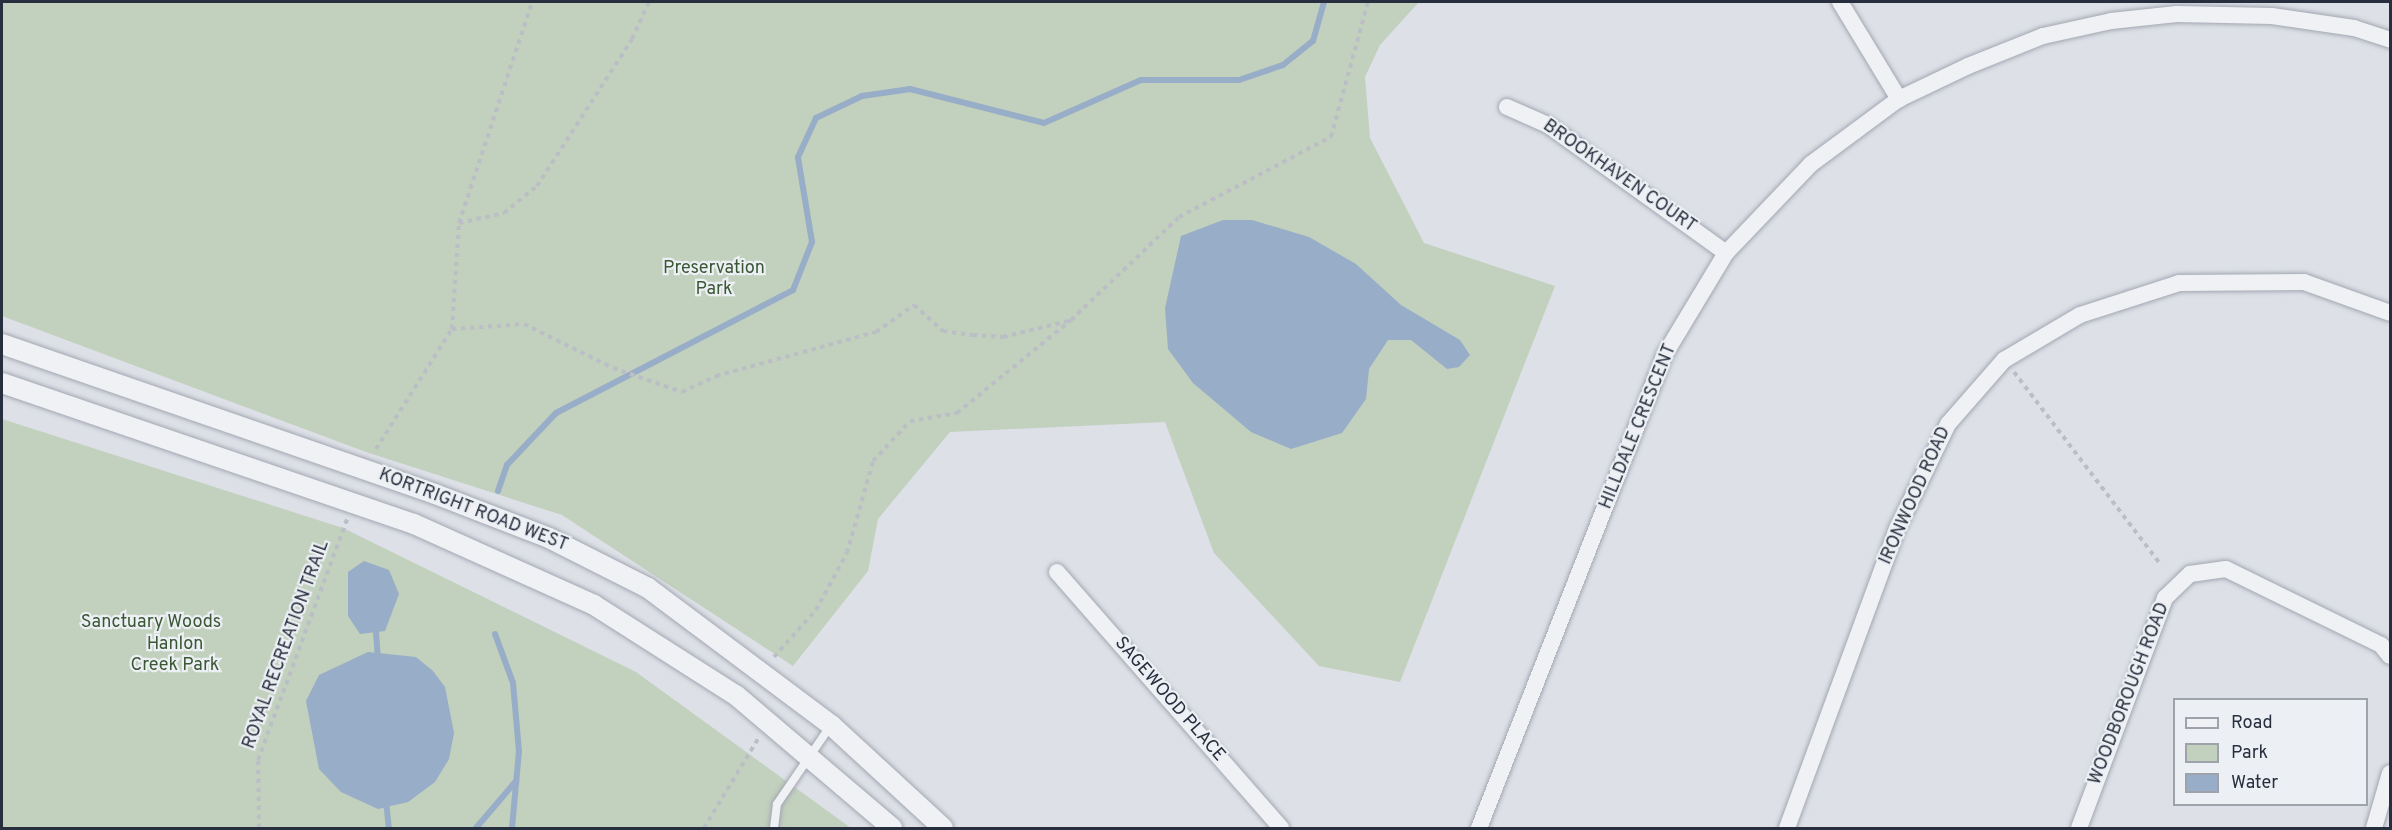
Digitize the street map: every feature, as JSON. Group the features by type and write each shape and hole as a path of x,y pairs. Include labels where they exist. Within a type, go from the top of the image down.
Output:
{"street":[{"path":"1839,2 1899,99"},
{"name":"HILLDALE CRESCENT","path":"1479,828 1665,354 1726,253 1811,164 1899,99 2043,36 2111,21 2177,14 2272,16 2354,28 2391,40"},
{"name":"BROOKHAVEN COURT","path":"1507,107 1548,125 1726,253"},
{"name":"IRONWOOD ROAD","path":"1787,828 1898,529 1948,424 2004,360 2080,315 2179,284 2304,282 2391,312"},
{"name":"KORTRIGHT ROAD WEST","path":"2,344 549,538 648,588 831,724 943,828"},
{"name":"KORTRIGHT ROAD WEST","path":"2,383 414,524 508,563 594,605 737,696 807,753 892,828"},
{"name":"WOODBOROUGH ROAD","path":"2079,828 2165,598 2190,574 2226,569 2381,645 2391,656"},
{"name":"SAGEWOOD PLACE","path":"1058,572 1281,828"},
{"path":"2374,828 2391,773"}],"lane":[{"path":"774,828 777,804 807,753 831,724"}],"path":[{"path":"376,449 452,328 459,223 532,2"},
{"path":"459,223 504,213 537,186 632,39 648,2"},
{"path":"774,657 816,610 847,553 856,507 873,461 910,421 957,413 1071,320 1179,217 1330,137 1368,2"},
{"path":"452,328 524,324 613,368 642,380 682,392 716,376 876,332 914,305 942,331 973,335 1003,337 1071,320"},
{"path":"2004,360 2161,565"},
{"name":"ROYAL RECREATION TRAIL","path":"259,828 258,760 351,509"},
{"path":"704,828 758,738"}],"green space":[{"name":"Preservation Park","path":"2,2 1419,2 1380,45 1365,77 1370,138 1424,243 1555,286 1400,682 1319,666 1214,553 1165,422 950,432 878,519 868,571 793,666 562,515 366,452 2,316"},
{"name":"Hanlon Creek Park","path":"2,419 343,528 636,672 851,828 2,828"}],"water":[{"path":"1223,220 1252,220 1309,237 1356,264 1401,305 1460,340 1470,355 1459,367 1447,369 1411,340 1388,340 1369,369 1366,399 1342,433 1291,449 1251,432 1193,383 1168,349 1165,308 1181,236"},
{"path":"364,561 389,570 399,594 385,631 360,634 348,616 348,572"},
{"path":"368,652 416,657 433,671 445,687 454,733 449,759 435,782 408,802 378,809 341,792 319,769 306,701 319,675"}],"waterway":[{"path":"498,491 507,465 556,413 793,290 812,242 798,157 816,118 862,96 910,89 1044,123 1141,80 1239,80 1283,65 1313,41 1324,2"},
{"path":"376,632 378,662"},
{"path":"495,634 513,683 519,751 512,828"},
{"path":"476,828 516,781"},
{"path":"386,801 389,828"}],"park label":[{"name":"Sanctuary Woods","path":"151,623"}]}
